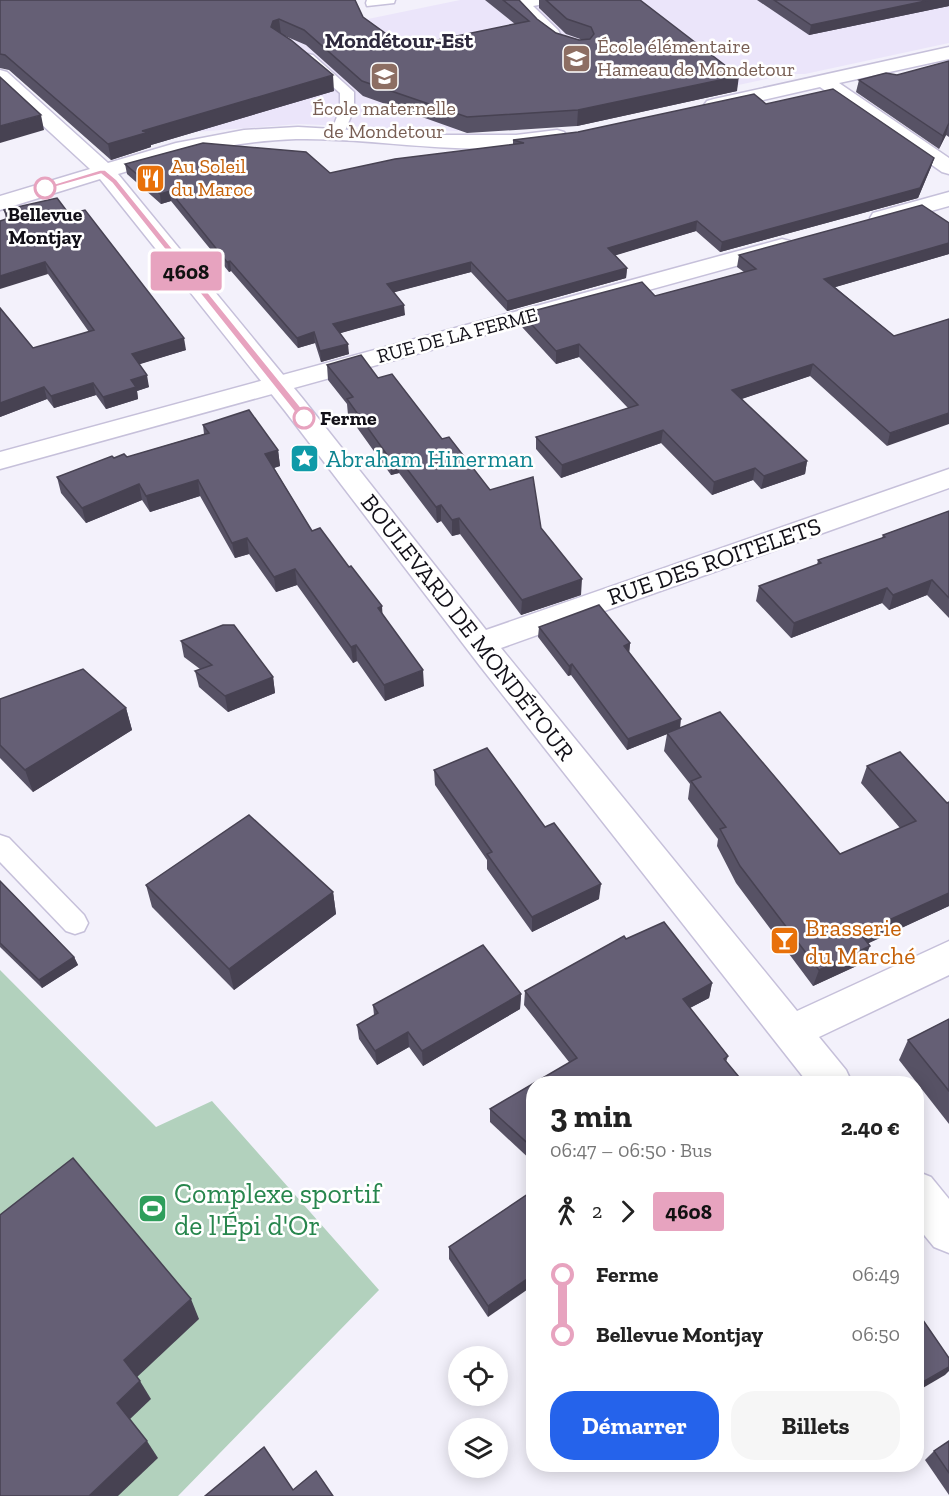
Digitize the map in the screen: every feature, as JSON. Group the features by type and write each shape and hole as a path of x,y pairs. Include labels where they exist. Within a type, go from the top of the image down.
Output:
{"street":[{"path":"538,0 520,4 558,40 566,43"},
{"path":"700,108 949,53"},
{"name":"BOULEVARD DE MONDÉTOUR","path":"0,76 87,153 114,182 826,1076"},
{"path":"823,81 949,168"},
{"path":"0,202 177,149 244,136 298,133 440,141 516,141 577,134"},
{"path":"858,224 949,199"},
{"name":"RUE DE LA FERME","path":"0,461 801,240"},
{"name":"RUE DES ROITELETS","path":"480,644 949,478"},
{"path":"791,1032 949,957"},
{"path":"924,1201 949,1232"}],"lane":[{"path":"372,3 389,0"},
{"path":"299,50 347,92 347,109 337,135"},
{"path":"0,845 75,923"}],"shaded area":[{"name":"École élémentaire Hameau de Mondetour","path":"460,0 949,0 949,43 805,74 789,74 543,127 455,131 299,124 195,132 252,43"}],"green space":[{"name":"Complexe sportif de l'Épi d'Or","path":"0,970 156,1127 212,1101 379,1290 178,1496 0,1496"}],"building":[{"path":"0,0 355,0 363,17 399,43 423,43 529,21 503,0 519,0 537,19 556,33 579,40 590,39 594,34 591,27 567,19 546,0 640,0 739,76 578,110 467,117 362,81 304,30 279,19 273,21 271,27 291,40 333,75 142,131 149,132 108,144 5,55 0,54"},
{"path":"774,0 930,0 811,25"},
{"path":"949,61 949,123 943,136 859,80 886,73 897,75"},
{"path":"0,77 41,115 0,126"},
{"path":"833,89 934,158 920,188 722,242 697,221 608,248 627,268 507,301 471,262 387,284 404,305 333,324 348,344 320,351 314,332 297,338 230,261 227,262 170,191 160,194 125,164 203,143 306,152 330,173 395,159 524,143 513,140 578,132 754,94 766,104"},
{"path":"57,198 69,214 85,210 184,338 132,354 147,375 131,380 136,387 103,397 93,383 51,396 44,387 0,403 0,308 33,348 94,330 45,262 0,276 0,221 9,218 4,210"},
{"path":"922,205 949,223 949,243 824,279 894,336 949,319 949,413 890,433 813,364 732,390 807,461 764,476 755,468 714,482 663,430 562,465 536,437 638,405 579,344 556,351 522,314 642,282 655,296 756,269 739,255"},
{"path":"361,355 378,378 392,374 442,439 449,437 490,490 533,477 541,528 582,579 522,600 459,518 452,520 441,505 436,507 398,457 390,459 347,399 353,397 327,365"},
{"path":"249,410 278,450 265,454 312,531 320,528 349,567 351,566 382,606 378,608 423,670 384,685 356,645 351,647 295,569 274,577 247,538 232,543 198,480 146,496 139,484 82,508 57,477 112,456 114,458 124,454 127,457 209,433 203,425"},
{"path":"949,511 949,598 932,580 893,595 887,588 794,623 759,586 821,563 818,560 885,537 883,535"},
{"path":"599,605 630,643 624,646 681,719 628,739 572,664 569,666 539,627"},
{"path":"223,625 234,625 273,677 225,696 195,671 212,665 181,641"},
{"path":"83,669 126,708 25,770 0,745 0,699"},
{"path":"720,712 840,854 916,821 867,766 900,752 947,803 949,802 949,893 860,933 870,946 819,970 740,866 720,829 726,827 691,781 701,777 667,733"},
{"path":"487,748 545,827 554,823 601,884 532,917 487,854 492,852 434,770"},
{"path":"249,815 333,892 229,969 146,885"},
{"path":"0,881 74,957 39,980 0,943"},
{"path":"664,922 712,983 683,999 728,1056 724,1059 738,1076 546,1076 577,1058 525,991 624,936 626,939"},
{"path":"483,945 521,994 422,1051 408,1032 375,1051 357,1025 378,1013 373,1005"},
{"path":"949,1019 949,1091 908,1040"},
{"path":"526,1088 526,1142 490,1109"},
{"path":"73,1158 191,1299 124,1360 140,1381 117,1403 147,1441 89,1496 0,1496 0,1215"},
{"path":"526,1195 526,1280 488,1306 449,1247"},
{"path":"924,1322 949,1358 949,1367 924,1381"},
{"path":"949,1441 949,1473 934,1451"},
{"path":"264,1447 293,1490 316,1471 333,1496 205,1496"}],"bus line":[{"name":"4608","path":"45,188 102,171 114,182 304,418"}],"place":[{"name":"École élémentaire Hameau de Mondetour","path":"576,58"},
{"name":"École maternelle de Mondetour","path":"384,77"},
{"name":"Au Soleil du Maroc","path":"150,178"},
{"name":"Bellevue Montjay","path":"45,188"},
{"name":"Ferme","path":"304,418"},
{"name":"Abraham Hinerman","path":"305,458"},
{"name":"Brasserie du Marché","path":"784,941"},
{"name":"Complexe sportif de l'Épi d'Or","path":"153,1209"}],"district":[{"name":"Mondétour-Est","path":"399,40"}]}
